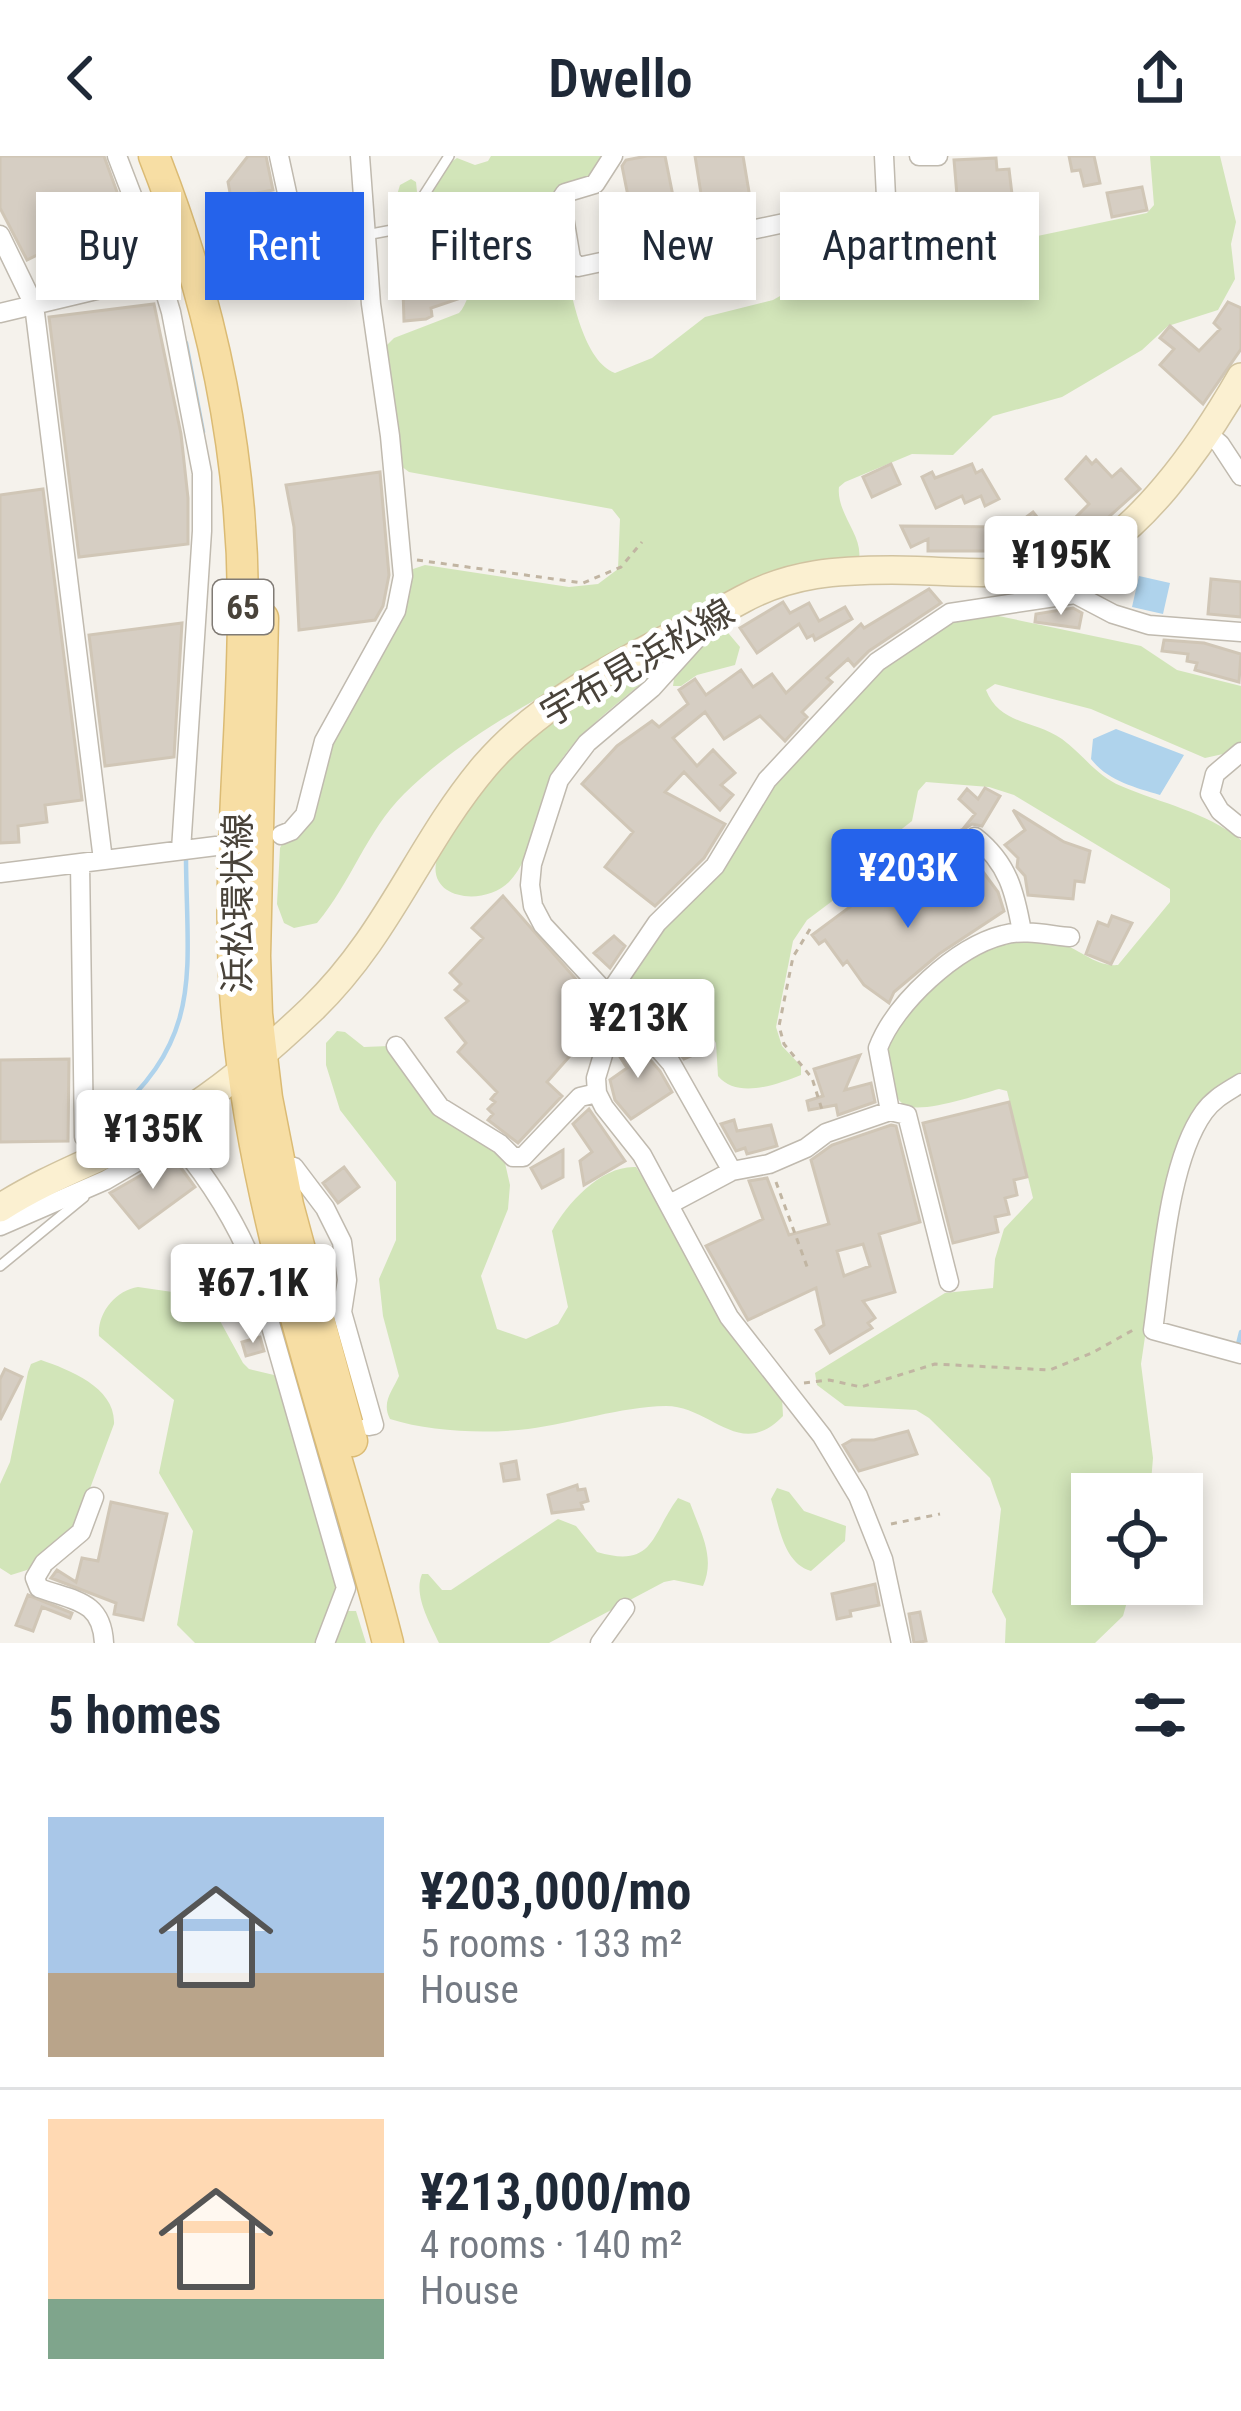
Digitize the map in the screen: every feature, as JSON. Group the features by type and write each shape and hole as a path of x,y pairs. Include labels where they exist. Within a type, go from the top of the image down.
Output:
{"main road":[{"name":"浜松環状線","path":"154,156 162,192"},
{"name":"浜松環状線","path":"175,156 177,192"},
{"name":"浜松環状線","path":"181,271 245,398 261,535 262,778 252,1060 282,1177 306,1321 388,1643"},
{"name":"宇布見浜松線","path":"0,1208 158,1129 311,1010 356,962 461,797 502,749 551,707 769,586 811,574 1044,569 1085,557 1124,528 1208,433 1241,377"},
{"name":"浜松環状線","path":"306,1321 408,1643"}],"street":[{"path":"117,156 137,192"},
{"path":"279,156 287,192"},
{"path":"281,835 305,815 324,740 396,610 404,576 360,156"},
{"path":"613,156 595,184 565,193 561,199 571,260 578,267 803,219 880,208 886,197 884,156"},
{"path":"919,156 938,156"},
{"path":"0,235 34,305 103,860"},
{"path":"181,850 203,502 181,271 205,266"},
{"path":"0,313 56,300"},
{"path":"1208,433 1241,476"},
{"path":"1066,565 1075,594"},
{"path":"901,1643 892,1591 871,1528 842,1465 729,1317 670,1204 597,1093 596,1078 612,1024 610,1002 657,923 715,866 767,780 877,662 950,614 1075,594 1148,625 1241,632"},
{"path":"693,626 699,636 675,664 572,761 550,801 530,885 543,925 610,1002 625,1010 660,1048 732,1171"},
{"path":"1241,752 1215,774 1210,794 1220,812 1241,828"},
{"path":"975,837 1004,866 1022,932"},
{"path":"0,874 216,846"},
{"path":"80,863 84,1137"},
{"path":"890,1111 878,1048 913,994 985,941 1022,932 1070,937"},
{"path":"396,1046 440,1107 513,1157 523,1157 580,1097 597,1093"},
{"path":"1241,1083 1217,1097 1202,1114 1175,1182 1153,1330 1241,1354"},
{"path":"670,1204 732,1171 806,1148 826,1133 890,1111 907,1115 949,1282"},
{"path":"0,1226 106,1180 169,1143 179,1144 232,1217 253,1264 306,1321 374,1425 369,1426"},
{"path":"294,1167 325,1208 342,1242 346,1280 306,1321 308,1443 346,1588 325,1643"},
{"path":"94,1497 81,1532 44,1563 34,1578 39,1588 94,1610 103,1624 104,1643"},
{"path":"600,1643 625,1608"}],"lane":[{"path":"366,235 404,228 449,156"},
{"path":"0,1266 106,1180"}],"path":[{"path":"403,558 583,583 609,575 642,542"},
{"path":"810,929 793,956 779,1027 784,1044 812,1078 826,1133"},
{"path":"769,1163 809,1272"},
{"path":"788,1393 808,1381 861,1387 935,1364 1050,1370 1131,1330 1153,1330"},
{"path":"871,1528 940,1514"}],"green space":[{"path":"491,156 608,156 596,176 575,192 432,192 457,158 475,165"},
{"path":"1150,156 1220,156 1236,222 1231,244 1235,279 1218,310 1168,326 1142,350 1062,397 993,416 953,455 912,454 845,482 839,487 839,497 857,541 859,559 619,658 501,720 449,755 404,794 317,923 294,928 284,923 277,904 280,848 413,569 425,565 569,587 598,584 618,569 620,519 612,509 409,472 401,466 386,346 394,338 459,313 466,301 573,300 589,346 615,373 652,358 705,317 780,296 780,300 1039,300 1039,236 1147,213 1154,205"},
{"path":"411,179 417,192 398,192"},
{"path":"989,614 1141,646 1177,670 1241,686 1241,742 1223,754 1205,758 1091,709 995,684 986,690 1000,710 1062,739 1112,781 1198,815 1241,840 1241,1072 1194,1110 1168,1180 1141,1364 1152,1473 1071,1473 1071,1605 1126,1605 1123,1616 1095,1643 1005,1643 1006,1619 992,1592 1001,1509 990,1478 916,1410 845,1406 817,1385 815,1373 945,1293 993,1288 1004,1229 1033,1198 1007,1091 921,1107 910,1107 898,1099 884,1049 900,1026 955,967 1000,944 1057,943 1101,963 1118,965 1170,902 1170,889 1014,795 989,787 926,782 918,791 912,821 871,853 871,872 807,920 793,941 776,1027 782,1046 801,1066 801,1075 757,1088 726,1083 718,1076 716,1043 705,1026 688,1022 679,1012 647,1023 625,1001 621,987 771,782 880,665 951,618"},
{"path":"724,628 740,647 735,665 673,686 715,631"},
{"path":"662,657 663,664 563,757 547,786 525,858 509,882 484,895 446,889 435,869 439,853 455,822 503,763 565,711"},
{"path":"337,1031 364,1047 389,1046 421,1090 493,1145 505,1163 508,1209 481,1276 497,1329 526,1339 558,1324 568,1307 552,1231 598,1179 636,1167 782,1397 783,1416 753,1433 739,1433 682,1408 666,1406 494,1431 441,1429 390,1419 387,1402 399,1376 379,1279 396,1240 396,1182 340,1110 326,1065 326,1043"},
{"path":"138,1287 207,1297 243,1363 278,1380 337,1588 317,1643 195,1643 177,1625 193,1531 159,1473 174,1400 99,1336 101,1319 110,1304"},
{"path":"41,1360 89,1382 108,1400 114,1424 73,1534 27,1570 11,1575 0,1568 0,1484 10,1462 28,1372 31,1364"},
{"path":"777,1488 789,1492 804,1511 846,1526 845,1541 811,1571 794,1560 783,1542 771,1499"},
{"path":"678,1498 690,1503 705,1544 708,1565 703,1586 664,1582 549,1643 439,1643 421,1600 422,1574 428,1574 442,1590 451,1590 558,1519 576,1526 597,1552 630,1556 649,1545"},
{"path":"348,1611 356,1611 366,1643 332,1643"}],"water":[{"path":"1139,576 1170,583 1163,614 1132,607"},
{"path":"1116,729 1184,755 1160,795 1113,778 1091,759 1093,739"}],"building":[{"path":"0,156 104,156 117,192 36,192 36,256 27,260 0,208"},
{"path":"248,156 266,156 273,190 230,192 228,182"},
{"path":"665,156 672,192 627,192 622,166 626,160"},
{"path":"695,156 743,156 749,192 701,192"},
{"path":"1069,156 1094,156 1100,183 1084,186 1080,170 1072,171"},
{"path":"996,158 997,170 1009,169 1012,192 957,192 954,160"},
{"path":"1142,187 1147,210 1112,217 1107,193"},
{"path":"403,300 455,300 431,308 432,316 426,319 404,321"},
{"path":"1228,302 1241,308 1241,349 1203,404 1160,365 1174,349 1160,338 1170,326 1199,351 1220,329 1214,323"},
{"path":"154,304 181,434 188,544 79,557 49,317"},
{"path":"1086,457 1092,464 1096,460 1112,477 1121,469 1140,489 1094,530 1077,516 1089,504 1066,479"},
{"path":"891,464 900,484 872,497 863,477"},
{"path":"972,464 976,473 982,470 999,499 985,506 981,496 965,503 962,496 936,508 922,477 932,472 935,478"},
{"path":"380,472 389,575 383,606 375,620 299,630 294,527 286,485"},
{"path":"43,489 82,800 45,805 47,822 18,826 19,842 0,843 0,495"},
{"path":"1033,512 1061,547 1045,551 1021,521"},
{"path":"901,526 1009,527 1009,551 928,551 928,539 911,547"},
{"path":"1114,560 1119,564 1111,575 1133,579 1130,591 1103,585 1098,591 1087,585 1091,573"},
{"path":"1211,579 1241,582 1241,617 1208,614"},
{"path":"929,589 941,603 854,666 848,659 827,678 832,682 802,712 807,717 785,741 760,716 724,739 705,712 673,738 697,766 713,750 735,773 721,785 733,795 720,810 684,772 665,792 725,824 704,858 655,906 605,867 633,832 582,784 617,746 652,721 659,727 688,704 679,690 695,679 706,695 741,670 753,687 772,674 786,693 861,624 864,628"},
{"path":"783,602 790,613 809,603 819,621 845,607 852,619 815,640 813,635 807,638 799,624 757,653 740,628"},
{"path":"1073,608 1082,613 1079,628 1035,622 1036,614"},
{"path":"182,623 174,757 105,766 89,635"},
{"path":"1164,640 1204,643 1241,654 1239,682 1195,670 1197,663 1187,661 1188,654 1162,651"},
{"path":"985,788 1000,796 982,826 972,824 964,829 962,840 968,849 937,863 929,846 963,829 975,814 959,799 967,789 978,799"},
{"path":"1013,810 1064,842 1090,851 1084,882 1075,881 1073,899 1028,895 1018,858 1005,845 1025,830"},
{"path":"904,855 911,867 887,881 880,870"},
{"path":"978,865 998,892 1004,911 939,954 894,992 889,1003 864,985 847,961 843,965 825,940 819,944 812,935 882,883 907,918"},
{"path":"503,896 595,1001 589,1014 598,1024 547,1082 562,1096 518,1143 488,1120 497,1092 458,1052 466,1043 446,1018 468,1001 455,990 461,984 450,973 483,938 472,928"},
{"path":"1112,916 1132,923 1111,964 1086,954 1098,922 1108,926"},
{"path":"614,936 625,946 610,968 594,953"},
{"path":"683,1022 694,1034 704,1028 712,1047 684,1059 663,1033"},
{"path":"628,1034 672,1092 631,1119 615,1100 610,1080 627,1068 620,1057 629,1051 620,1044"},
{"path":"860,1055 845,1090 871,1083 875,1102 838,1115 836,1105 809,1110 807,1101 823,1096 814,1069"},
{"path":"69,1059 68,1141 0,1142 0,1060"},
{"path":"1009,1102 1027,1177 1014,1180 1017,1195 1005,1198 1009,1214 995,1217 998,1232 953,1243 923,1123"},
{"path":"589,1109 625,1161 584,1185 580,1161 592,1152 573,1124"},
{"path":"734,1120 737,1131 771,1125 777,1146 747,1154 745,1148 736,1151 721,1124"},
{"path":"896,1126 920,1222 879,1234 895,1292 863,1301 875,1318 868,1323 872,1328 830,1353 816,1330 824,1325 816,1288 748,1320 706,1246 763,1219 749,1181 767,1178 789,1235 829,1224 811,1160 832,1145","holes":["863,1244 870,1266 844,1276 837,1251"]},
{"path":"563,1150 563,1177 542,1188 531,1168"},
{"path":"173,1157 195,1187 139,1228 110,1193"},
{"path":"344,1167 359,1187 338,1203 323,1183"},
{"path":"260,1337 264,1351 246,1356 242,1342"},
{"path":"5,1369 22,1377 0,1420 0,1379"},
{"path":"908,1431 917,1454 859,1471 843,1445 852,1440"},
{"path":"516,1461 519,1479 504,1481 501,1464"},
{"path":"577,1485 578,1490 585,1489 588,1501 581,1503 583,1509 552,1513 548,1495"},
{"path":"111,1502 167,1514 143,1620 114,1614 116,1603 51,1578 57,1570 76,1582 82,1558 98,1561"},
{"path":"875,1584 879,1605 837,1619 832,1594"},
{"path":"28,1595 72,1613 70,1618 42,1607 33,1631 16,1625"},
{"path":"920,1612 926,1641 914,1643 909,1614"}],"waterway":[{"path":"186,343 203,432"},
{"path":"108,1126 107,1121 160,1061 175,1032 187,971 186,860"},
{"path":"1238,1344 1241,1332"}]}
